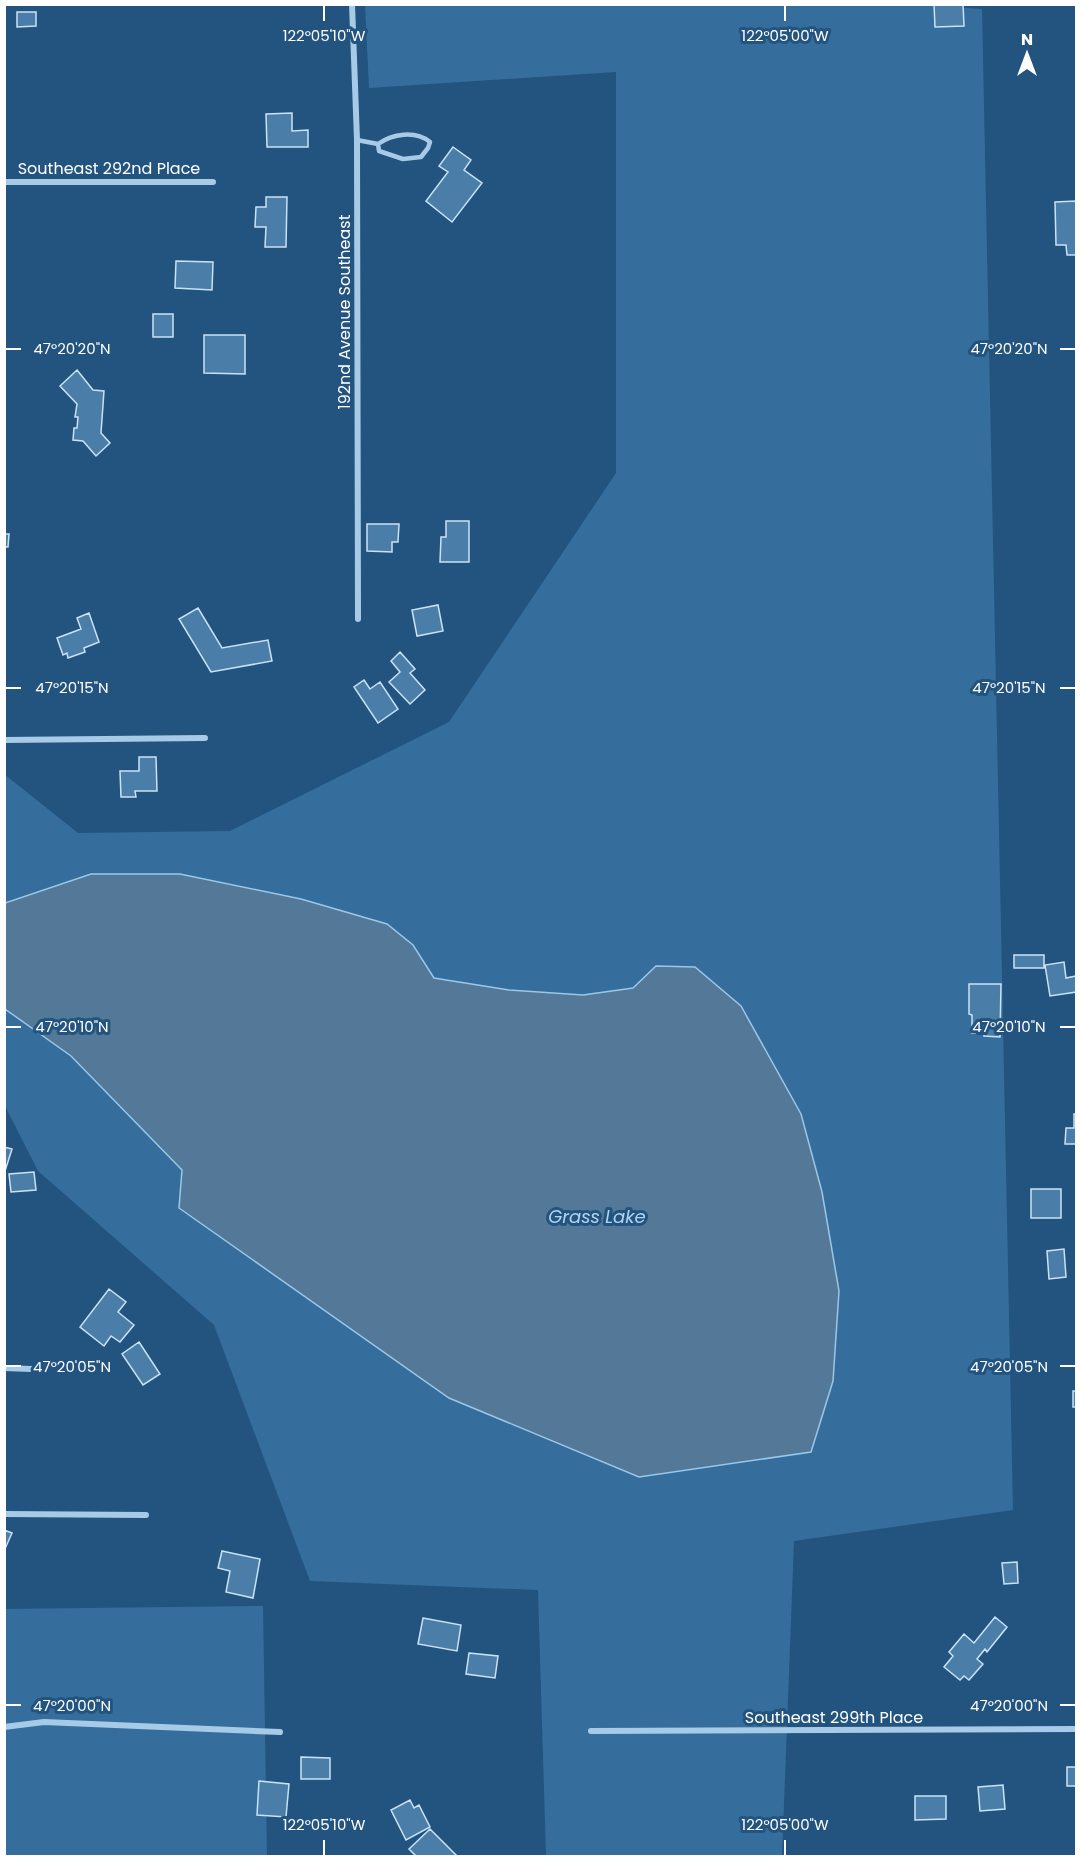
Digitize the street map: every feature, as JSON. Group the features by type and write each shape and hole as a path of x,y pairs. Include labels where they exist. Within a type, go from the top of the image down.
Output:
{"street":[{"name":"192nd Avenue Southeast","path":"352,4 357,140 358,619"},
{"name":"Southeast 292nd Place","path":"4,182 213,182"},
{"path":"4,740 205,738"},
{"path":"4,1368 31,1369"},
{"path":"4,1514 146,1515"},
{"path":"4,1727 44,1722 280,1732"},
{"name":"Southeast 299th Place","path":"591,1731 1077,1729"}],"lane":[{"path":"357,140 378,144 389,136 408,135 422,136 430,142 422,157 403,159 379,151 378,144"}],"shaded area":[{"path":"901,4 982,9 1013,1510 794,1541 782,1856 546,1856 538,1590 310,1581 214,1325 38,1171 5,1106 5,1009 71,1056 182,1170 179,1208 449,1398 839,1291 822,1192 801,1114 656,967 633,988 583,995 509,990 434,978 413,946 387,924 301,899 180,874 91,874 5,903 4,774 78,833 230,831 449,722 616,473 616,72 369,88 365,5"},
{"path":"263,1606 267,1856 5,1856 4,1609"}],"water":[{"name":"Grass Lake","path":"91,874 180,874 301,899 387,924 413,945 434,978 509,990 583,995 633,988 656,966 695,967 741,1006 801,1114 822,1192 839,1291 833,1381 811,1452 639,1477 449,1398 179,1208 182,1170 71,1056 5,1009 5,903"}],"building":[{"path":"934,4 963,4 964,26 935,27"},
{"path":"17,12 36,12 36,26 17,27"},
{"path":"292,113 292,131 308,130 308,147 267,147 266,114"},
{"path":"453,147 471,160 464,170 482,183 452,222 426,201 448,172 439,166"},
{"path":"266,197 287,197 286,247 265,247 266,227 255,227 256,207 266,207"},
{"path":"1076,201 1076,255 1067,255 1066,245 1056,245 1055,202"},
{"path":"176,261 213,262 212,290 175,288"},
{"path":"153,314 173,314 173,337 153,337"},
{"path":"204,335 245,335 245,374 204,373"},
{"path":"77,370 93,390 104,391 101,433 110,443 96,456 83,441 73,440 74,428 77,428 78,417 75,417 77,404 60,386"},
{"path":"446,521 469,521 469,562 440,562 441,537 446,537"},
{"path":"367,524 399,524 398,542 392,542 392,552 367,551"},
{"path":"4,534 9,534 8,547 4,547"},
{"path":"438,605 443,631 417,636 412,610"},
{"path":"198,608 222,648 268,640 272,661 211,672 179,619"},
{"path":"89,613 99,642 84,648 85,652 68,658 67,653 63,655 57,638 81,629 77,618"},
{"path":"400,652 415,669 410,673 425,690 410,704 389,682 400,672 391,661"},
{"path":"364,680 370,689 380,682 398,709 378,723 354,687"},
{"path":"139,757 156,757 157,791 135,791 136,797 121,797 120,771 139,771"},
{"path":"1014,955 1044,955 1044,968 1014,968"},
{"path":"1064,962 1066,978 1076,976 1076,992 1050,996 1045,965"},
{"path":"969,984 1001,984 1000,1037 972,1033 972,1015 969,1014"},
{"path":"1074,1114 1076,1114 1076,1144 1065,1144 1066,1128 1074,1128"},
{"path":"4,1147 12,1149 5,1171 4,1171"},
{"path":"34,1172 36,1190 11,1192 9,1174"},
{"path":"1031,1189 1061,1189 1061,1218 1031,1218"},
{"path":"1064,1249 1066,1277 1049,1279 1047,1251"},
{"path":"109,1289 126,1302 118,1312 134,1325 120,1342 111,1336 104,1346 80,1327"},
{"path":"139,1342 160,1374 143,1385 122,1354"},
{"path":"1073,1391 1076,1391 1076,1407 1073,1407"},
{"path":"4,1530 12,1533 4,1551"},
{"path":"222,1551 260,1559 253,1598 226,1592 230,1571 218,1568"},
{"path":"1017,1562 1018,1583 1004,1584 1002,1563"},
{"path":"995,1617 1007,1627 987,1652 985,1649 977,1659 983,1664 969,1680 964,1676 960,1680 944,1667 953,1656 949,1652 964,1634 974,1643"},
{"path":"423,1618 461,1625 457,1651 418,1644"},
{"path":"469,1653 498,1656 495,1678 466,1674"},
{"path":"301,1757 330,1758 330,1779 301,1779"},
{"path":"1067,1767 1076,1767 1076,1786 1067,1786"},
{"path":"259,1781 289,1784 286,1817 257,1815"},
{"path":"1003,1785 1005,1809 980,1811 978,1787"},
{"path":"915,1796 946,1796 946,1819 915,1820"},
{"path":"410,1800 414,1808 419,1805 430,1827 406,1840 391,1810"},
{"path":"430,1829 457,1856 416,1856 409,1849"}]}
